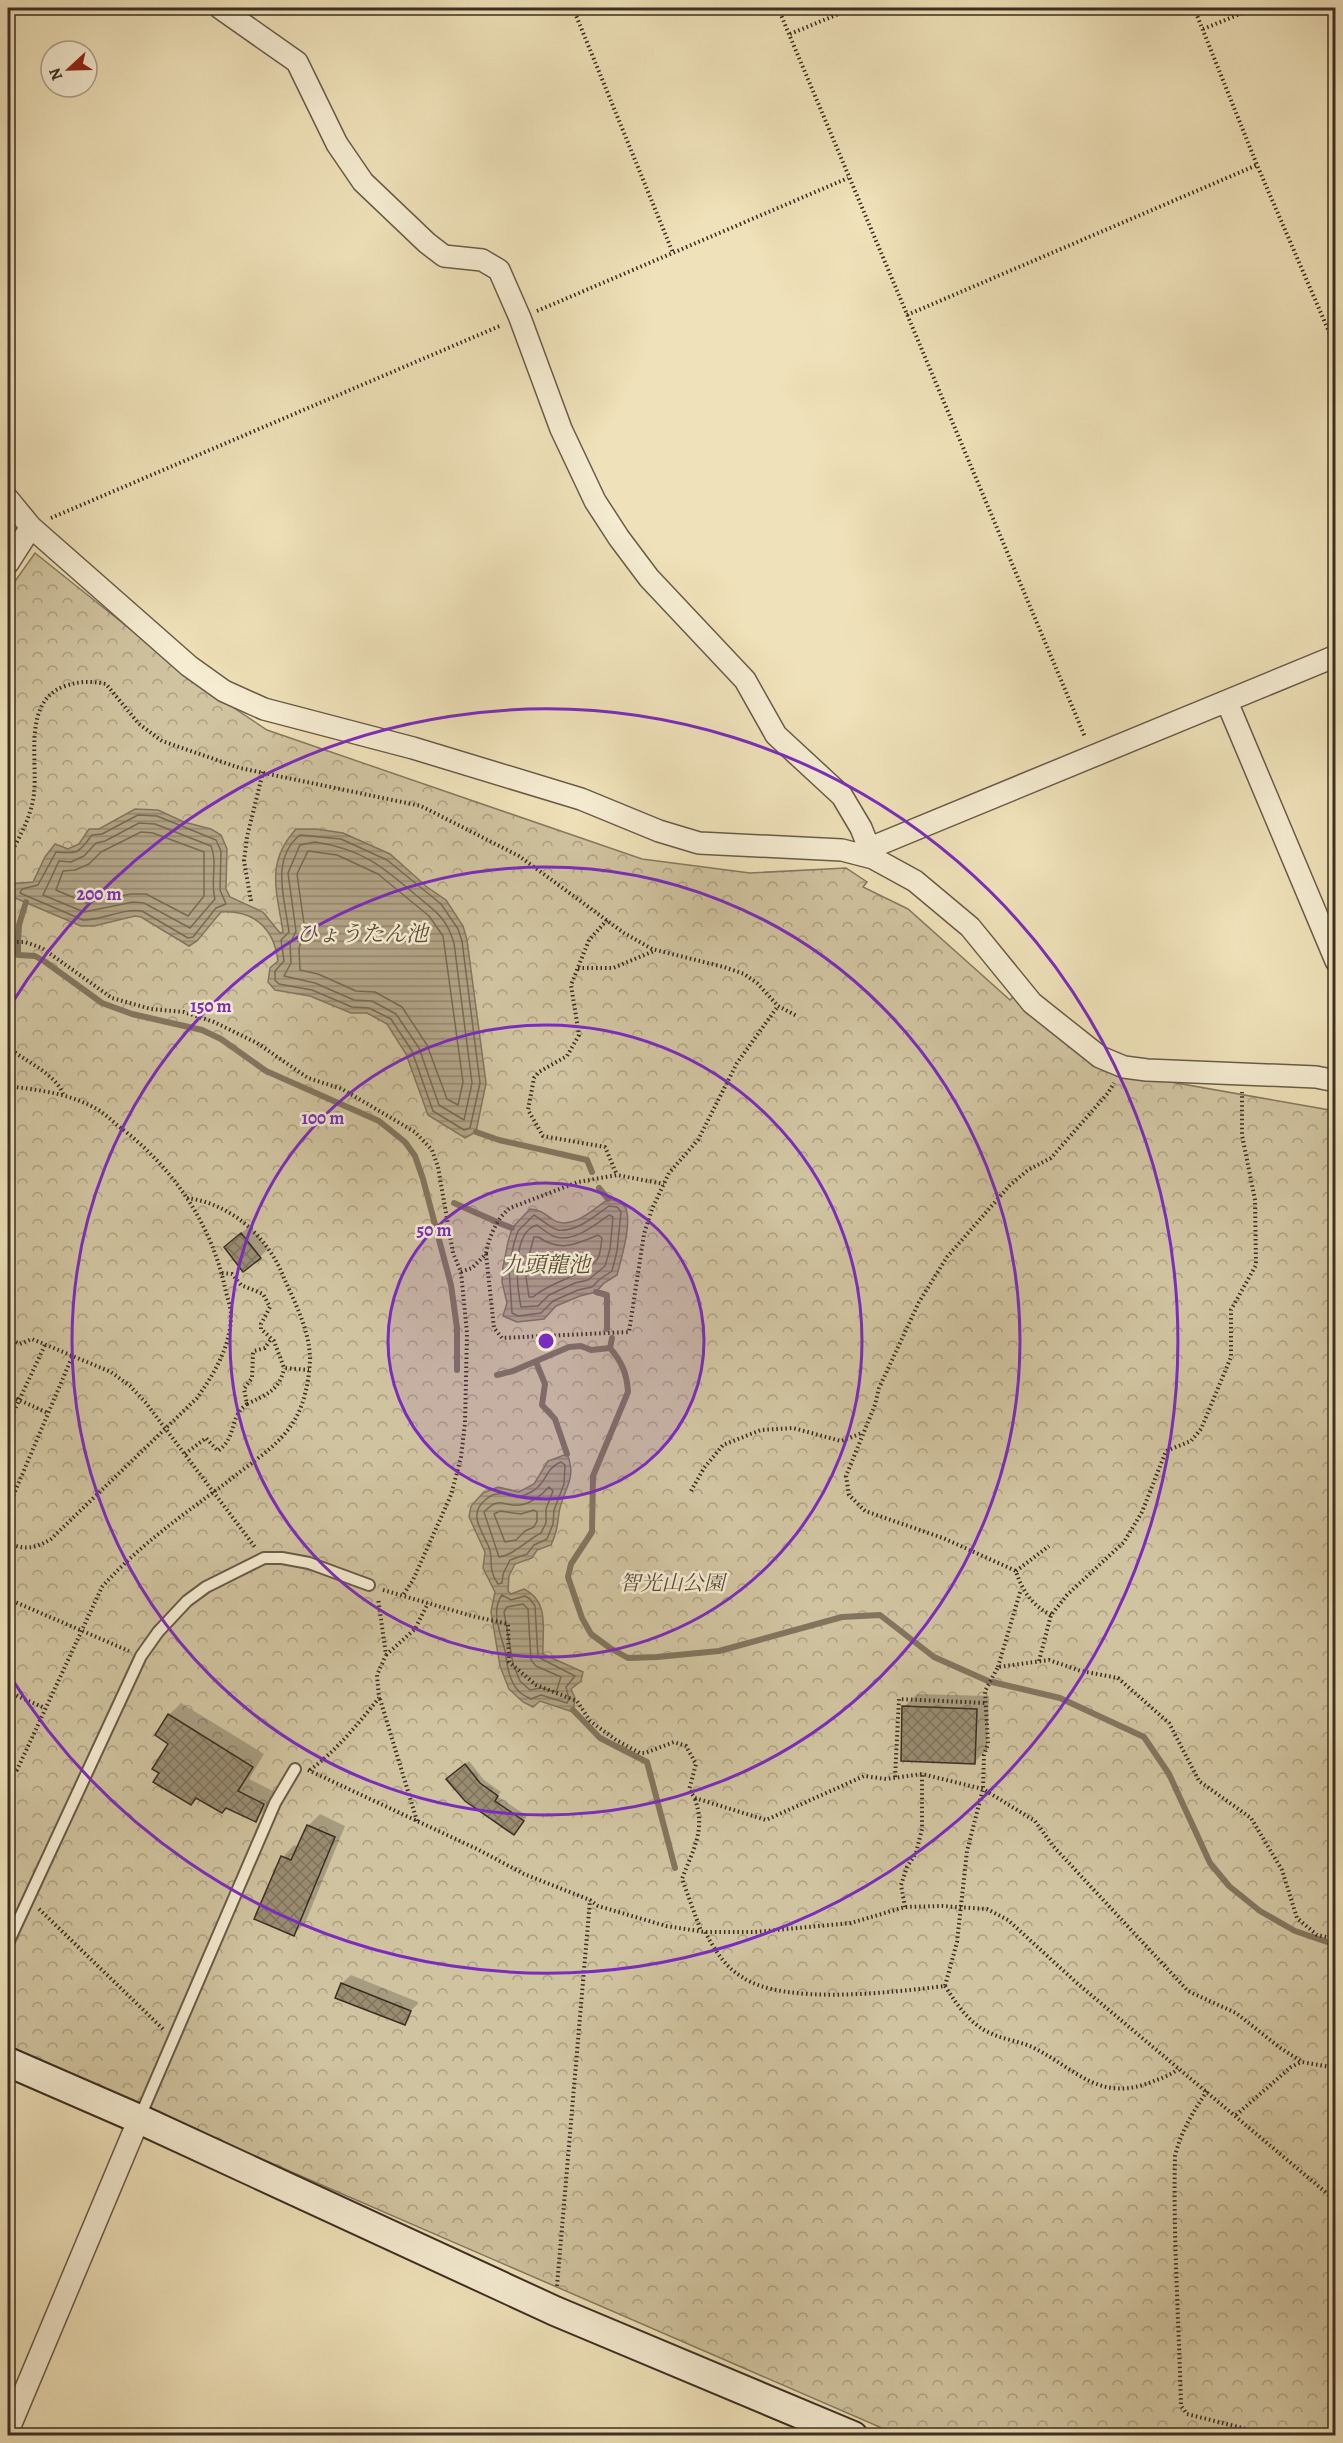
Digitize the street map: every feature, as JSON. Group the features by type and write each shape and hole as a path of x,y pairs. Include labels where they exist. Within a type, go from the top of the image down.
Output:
{"street":[{"path":"220,8 297,62 337,144 363,182 427,243 444,256 483,260 499,270 520,318 561,429 596,501 619,538 649,578 745,680 777,735 842,796 861,828 871,853"},
{"path":"8,499 31,526 189,666 224,691 264,709 413,748 582,799 659,831 699,843 871,853 915,881 970,927 1032,1003 1100,1057 1124,1066 1147,1070 1316,1077 1335,1081"},
{"path":"8,563 31,526"},
{"path":"871,853 1335,656"},
{"path":"1227,702 1335,961"},
{"path":"8,2062 139,2119 555,2311 853,2436"},
{"path":"8,2432 139,2119"}],"lane":[{"path":"8,1943 141,1656 158,1632 187,1601 206,1587 264,1558 282,1558 309,1563 369,1585"},
{"path":"139,2119 275,1803 295,1769"}],"path":[{"path":"573,8 673,253"},
{"path":"778,8 1094,757"},
{"path":"790,34 853,8"},
{"path":"1194,8 1257,165 1335,348"},
{"path":"1203,29 1255,8"},
{"path":"907,315 1257,165"},
{"path":"31,526 848,178"},
{"path":"8,858 27,823 34,795 35,729 41,706 58,689 81,681 106,684 139,724 162,741 211,759 422,806 519,856 624,933 656,950 744,974 757,983 778,1006 797,1016"},
{"path":"251,901 243,861 263,772"},
{"path":"607,920 589,940 571,985 578,1014 579,1035 567,1056 539,1072 534,1078 528,1110 543,1136 605,1148 617,1175"},
{"path":"8,942 25,942 42,948 112,998 151,1008 184,1011 214,1022 257,1043 308,1078 342,1089 415,1132 432,1150 438,1167 453,1253 461,1272 467,1333 465,1423 461,1457 451,1496 403,1595"},
{"path":"578,968 613,968 656,950"},
{"path":"664,1184 617,1175 578,1182 510,1208 502,1214 488,1243 486,1254 494,1328 502,1338 629,1332 644,1234 652,1209 664,1184 669,1173 698,1140 737,1063 778,1006"},
{"path":"8,1047 49,1077 61,1089 63,1095"},
{"path":"1016,1571 943,1538 874,1515 849,1495 846,1476 875,1405 879,1388 919,1302 948,1257 1010,1185 1028,1170 1051,1158 1108,1093 1124,1066"},
{"path":"1039,1661 1052,1615 1067,1594 1124,1542 1142,1512 1166,1451 1191,1441 1201,1429 1231,1356 1230,1310 1256,1265 1255,1200 1242,1135 1242,1073"},
{"path":"8,1086 63,1095 96,1108 153,1154 188,1198 207,1231 222,1273 231,1315 226,1345 215,1372 205,1387 166,1429 51,1539 30,1549 19,1548 8,1543"},
{"path":"8,1774 17,1770 102,1587 118,1569 168,1526 268,1450 294,1421 308,1383 310,1358 305,1328 279,1265 247,1224 219,1207 188,1198"},
{"path":"461,1272 472,1268 486,1254"},
{"path":"185,1454 206,1437 218,1451 228,1443 235,1427 237,1411 264,1396 278,1386 282,1380 284,1368 274,1341 261,1329 261,1324 270,1307 264,1294 241,1285 232,1274 222,1273"},
{"path":"8,1338 20,1344 32,1339 111,1372 130,1386 166,1429 264,1558"},
{"path":"247,1404 244,1389 252,1378 252,1354 254,1351 265,1348 271,1339"},
{"path":"8,1356 14,1342"},
{"path":"8,1424 45,1345"},
{"path":"8,1508 72,1357"},
{"path":"284,1368 309,1370"},
{"path":"8,1395 48,1413"},
{"path":"691,1491 704,1468 723,1445 760,1430 793,1428 841,1441 863,1432"},
{"path":"1016,1571 1049,1546"},
{"path":"1016,1571 1021,1589 998,1667 985,1691 988,1744 984,1755 983,1789 967,1851 957,1942 945,1986 960,2009 979,2028 1031,2047 1095,2084 1118,2090 1140,2087 1178,2069"},
{"path":"386,1656 376,1588 508,1624 508,1662 536,1685 576,1701 590,1721 616,1740 640,1753 674,1742 686,1746 696,1764 689,1790 695,1798 700,1813 701,1829 682,1879 703,1931 717,1953 732,1970 764,1988 803,1994 895,1992 945,1986"},
{"path":"1021,1589 1031,1597 1038,1608 1052,1615"},
{"path":"8,1599 141,1656"},
{"path":"417,1822 379,1698 377,1675 386,1656 415,1629 428,1603"},
{"path":"998,1667 1049,1660 1081,1671 1118,1678 1169,1723 1199,1781 1251,1818 1282,1870 1297,1918 1317,1935 1335,1939"},
{"path":"8,1692 45,1708"},
{"path":"310,1770 340,1745 379,1698"},
{"path":"895,1777 899,1699 986,1703"},
{"path":"295,1769 310,1770 477,1849 524,1874 590,1900 598,1906 666,1926 703,1931 754,1932 851,1923 905,1907 942,1906 987,1909 1008,1920 1078,1984 1335,2200"},
{"path":"695,1798 766,1820 864,1776 886,1779 922,1774 983,1789 1035,1821 1053,1846 1188,1990 1236,2013 1302,2062 1335,2068"},
{"path":"905,1907 901,1885 907,1867 916,1853 922,1829 922,1774"},
{"path":"28,1898 172,2038"},
{"path":"555,2311 590,1900"},
{"path":"1236,2115 1292,2067 1302,2062"},
{"path":"1207,2091 1189,2118 1175,2156 1175,2257 1179,2301 1181,2406 1187,2414 1274,2436"},
{"path":"1302,2436 1335,2427"}],"green space":[{"name":"智光山公園","path":"35,553 204,688 267,730 642,859 750,873 846,868 867,882 863,887 908,909 1010,1000 1015,995 1103,1070 1335,1111 1335,2435 898,2435 8,2049 8,591"}],"water":[{"name":"ひょうたん池","path":"135,809 158,810 184,822 211,829 221,835 227,849 226,889 230,897 263,912 280,933 283,932 276,890 277,866 286,842 296,829 343,833 390,854 427,887 446,900 463,926 467,940 486,1083 476,1132 465,1138 428,1115 406,1054 387,1024 367,1013 351,1013 310,996 275,990 268,982 270,968 278,961 276,949 267,930 252,918 233,912 221,912 197,941 189,946 141,917 135,916 94,926 81,926 8,895 8,884 33,882 45,857 55,844 68,849 79,844 89,829 99,829"},
{"name":"九頭龍池","path":"608,1199 625,1207 628,1221 626,1240 617,1275 604,1283 596,1292 556,1306 544,1319 517,1322 503,1316 507,1303 502,1282 503,1267 512,1228 530,1209 566,1223 588,1214"},
{"path":"567,1454 571,1471 570,1478 551,1545 537,1550 532,1558 515,1564 509,1576 508,1591 511,1594 524,1589 538,1601 543,1617 543,1654 583,1672 581,1681 571,1689 575,1698 573,1712 540,1701 533,1707 523,1702 509,1689 500,1666 491,1612 495,1592 483,1568 485,1552 469,1517 471,1506 483,1493 498,1487 519,1492 534,1484 548,1461"}],"building":[{"path":"241,1233 261,1258 243,1272 224,1247"},
{"path":"902,1706 977,1709 975,1764 901,1761"},
{"path":"168,1714 253,1767 238,1791 264,1804 256,1822 226,1808 222,1813 196,1798 191,1805 153,1782 159,1773 152,1769 168,1744 155,1735"},
{"path":"465,1764 480,1783 498,1796 495,1801 524,1821 514,1835 465,1801 446,1779"},
{"path":"307,1825 335,1837 294,1936 254,1919 281,1856 291,1860"},
{"path":"341,1983 411,2011 405,2025 335,1998"}],"waterway":[{"path":"18,941 19,925 26,902"},
{"path":"18,943 18,955 35,956 44,961 102,1003 132,1014 202,1030 221,1039 266,1071 379,1121 405,1142 415,1156 423,1179 451,1285 457,1328 457,1370"},
{"path":"476,1132 499,1140 587,1160 592,1172"},
{"path":"599,1188 608,1199"},
{"path":"454,1203 497,1222"},
{"path":"499,1223 512,1228"},
{"path":"596,1292 607,1295 607,1329"},
{"path":"612,1338 610,1348 623,1368 628,1392 593,1476 592,1532 571,1564 568,1577 582,1618 591,1634 628,1658 657,1657 719,1651 842,1617 880,1615 934,1657 988,1681"},
{"path":"497,1375 513,1371 569,1347 581,1346 591,1350 610,1348"},
{"path":"536,1362 545,1384 542,1405 555,1419 567,1454"},
{"path":"992,1682 1060,1698 1144,1737 1169,1774 1210,1863 1229,1886 1260,1911 1295,1931 1336,1945"},
{"path":"573,1710 600,1738 647,1762 675,1868"}]}
